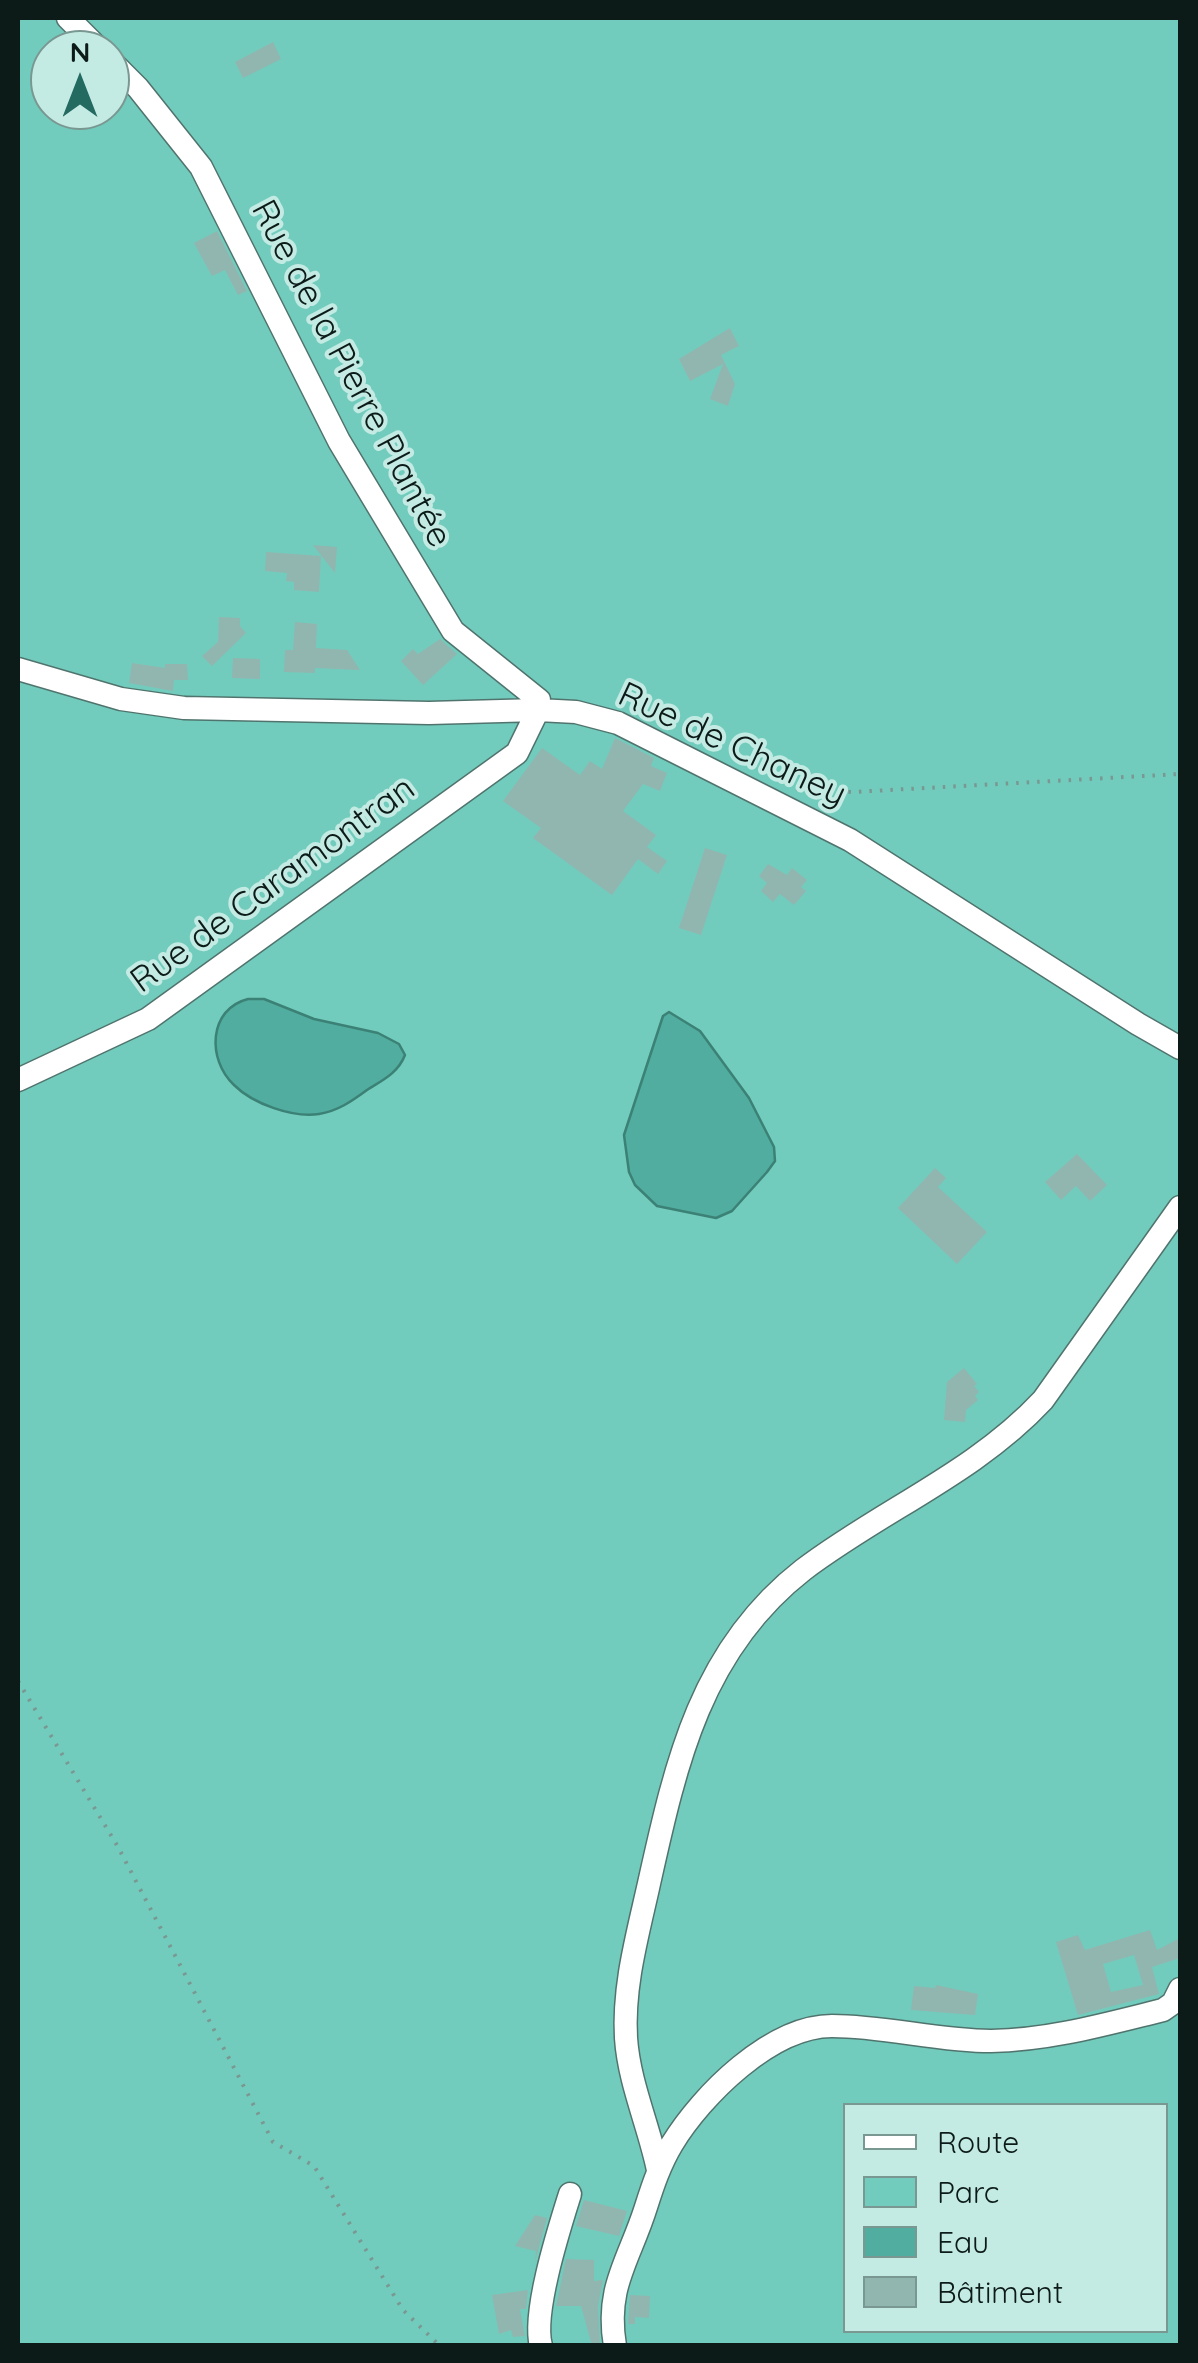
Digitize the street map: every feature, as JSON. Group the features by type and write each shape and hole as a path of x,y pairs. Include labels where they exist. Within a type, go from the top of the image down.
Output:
{"street":[{"name":"Rue de la Pierre Plantée","path":"130,80 201,167 340,441 454,631 538,700 538,710"},
{"name":"Rue de Chaney","path":"18,669 121,699 184,708 429,713 538,710 576,712 618,723 850,840 1180,1048"},
{"name":"Rue de Caramontran","path":"18,1080 164,1008 517,753 538,710"},
{"path":"658,2170 629,2057 627,1998 633,1954 674,1775 690,1726 717,1667 752,1616 804,1570 991,1450 1021,1424 1043,1400 1180,1207"},
{"path":"615,2346 610,2304 658,2170 686,2123 764,2050 788,2035 834,2026 966,2040 1054,2036 1163,2010 1173,2003 1180,1989"},
{"path":"540,2346 537,2332 544,2290 570,2194"}],"path":[{"path":"783,789 853,792 1180,774"},
{"path":"18,1681 118,1847 274,2142 314,2166 403,2310 440,2346"}],"green space":[{"path":"18,18 1180,18 1180,2345 18,2345"}],"water":[{"path":"248,999 264,999 314,1019 378,1033 399,1044 405,1055 389,1076 332,1111 309,1115 274,1108 234,1085 219,1062 219,1024 225,1013"},
{"path":"669,1012 700,1031 749,1098 774,1147 775,1161 767,1172 732,1211 716,1218 657,1206 635,1185 629,1172 624,1135 663,1016"}],"building":[{"path":"273,42 281,59 243,78 235,62"},
{"path":"217,231 247,291 238,295 225,270 212,276 194,243"},
{"path":"730,328 739,346 721,355 735,384 728,406 710,399 723,364 690,381 679,359"},
{"path":"313,545 337,547 335,573"},
{"path":"266,552 321,556 319,592 294,590 294,582 286,581 287,573 265,571"},
{"path":"219,617 240,618 246,633 212,666 202,656 218,642"},
{"path":"295,622 317,624 316,648 347,650 360,670 315,668 315,673 284,672 285,650 293,650"},
{"path":"440,639 457,654 423,685 401,661 413,649 418,654"},
{"path":"233,658 260,659 260,679 232,678"},
{"path":"132,663 165,668 165,664 187,664 188,680 174,680 173,691 129,683"},
{"path":"615,738 654,758 651,766 667,773 660,791 643,784 623,811 656,835 647,847 667,861 658,874 638,859 612,895 533,838 541,828 503,801 542,748 580,775 590,761 602,769"},
{"path":"705,848 727,855 701,935 679,928"},
{"path":"768,864 787,875 792,868 807,880 801,887 806,891 794,905 780,894 773,902 761,891 767,883 759,876"},
{"path":"1077,1154 1107,1185 1090,1201 1076,1186 1061,1200 1045,1182"},
{"path":"935,1168 946,1178 938,1187 987,1232 957,1264 898,1208"},
{"path":"964,1368 977,1384 974,1386 979,1392 975,1396 978,1400 966,1410 965,1422 944,1420 947,1382"},
{"path":"1150,1930 1157,1950 1180,1938 1180,1958 1152,1967 1159,1994 1078,2015 1056,1942 1078,1935 1085,1950","holes":["1134,1955 1143,1985 1111,1992 1103,1964"]},
{"path":"936,1985 978,1994 975,2015 911,2010 914,1986"},
{"path":"584,2200 627,2211 619,2236 576,2226"},
{"path":"535,2215 547,2218 535,2262 536,2251 515,2246"},
{"path":"566,2259 594,2260 594,2281 603,2280 598,2306 600,2346 592,2346 581,2306 556,2306"},
{"path":"528,2290 526,2309 520,2309 525,2336 513,2337 511,2330 499,2334 492,2295"},
{"path":"630,2295 650,2296 649,2318 635,2317 635,2324 628,2324"}]}
